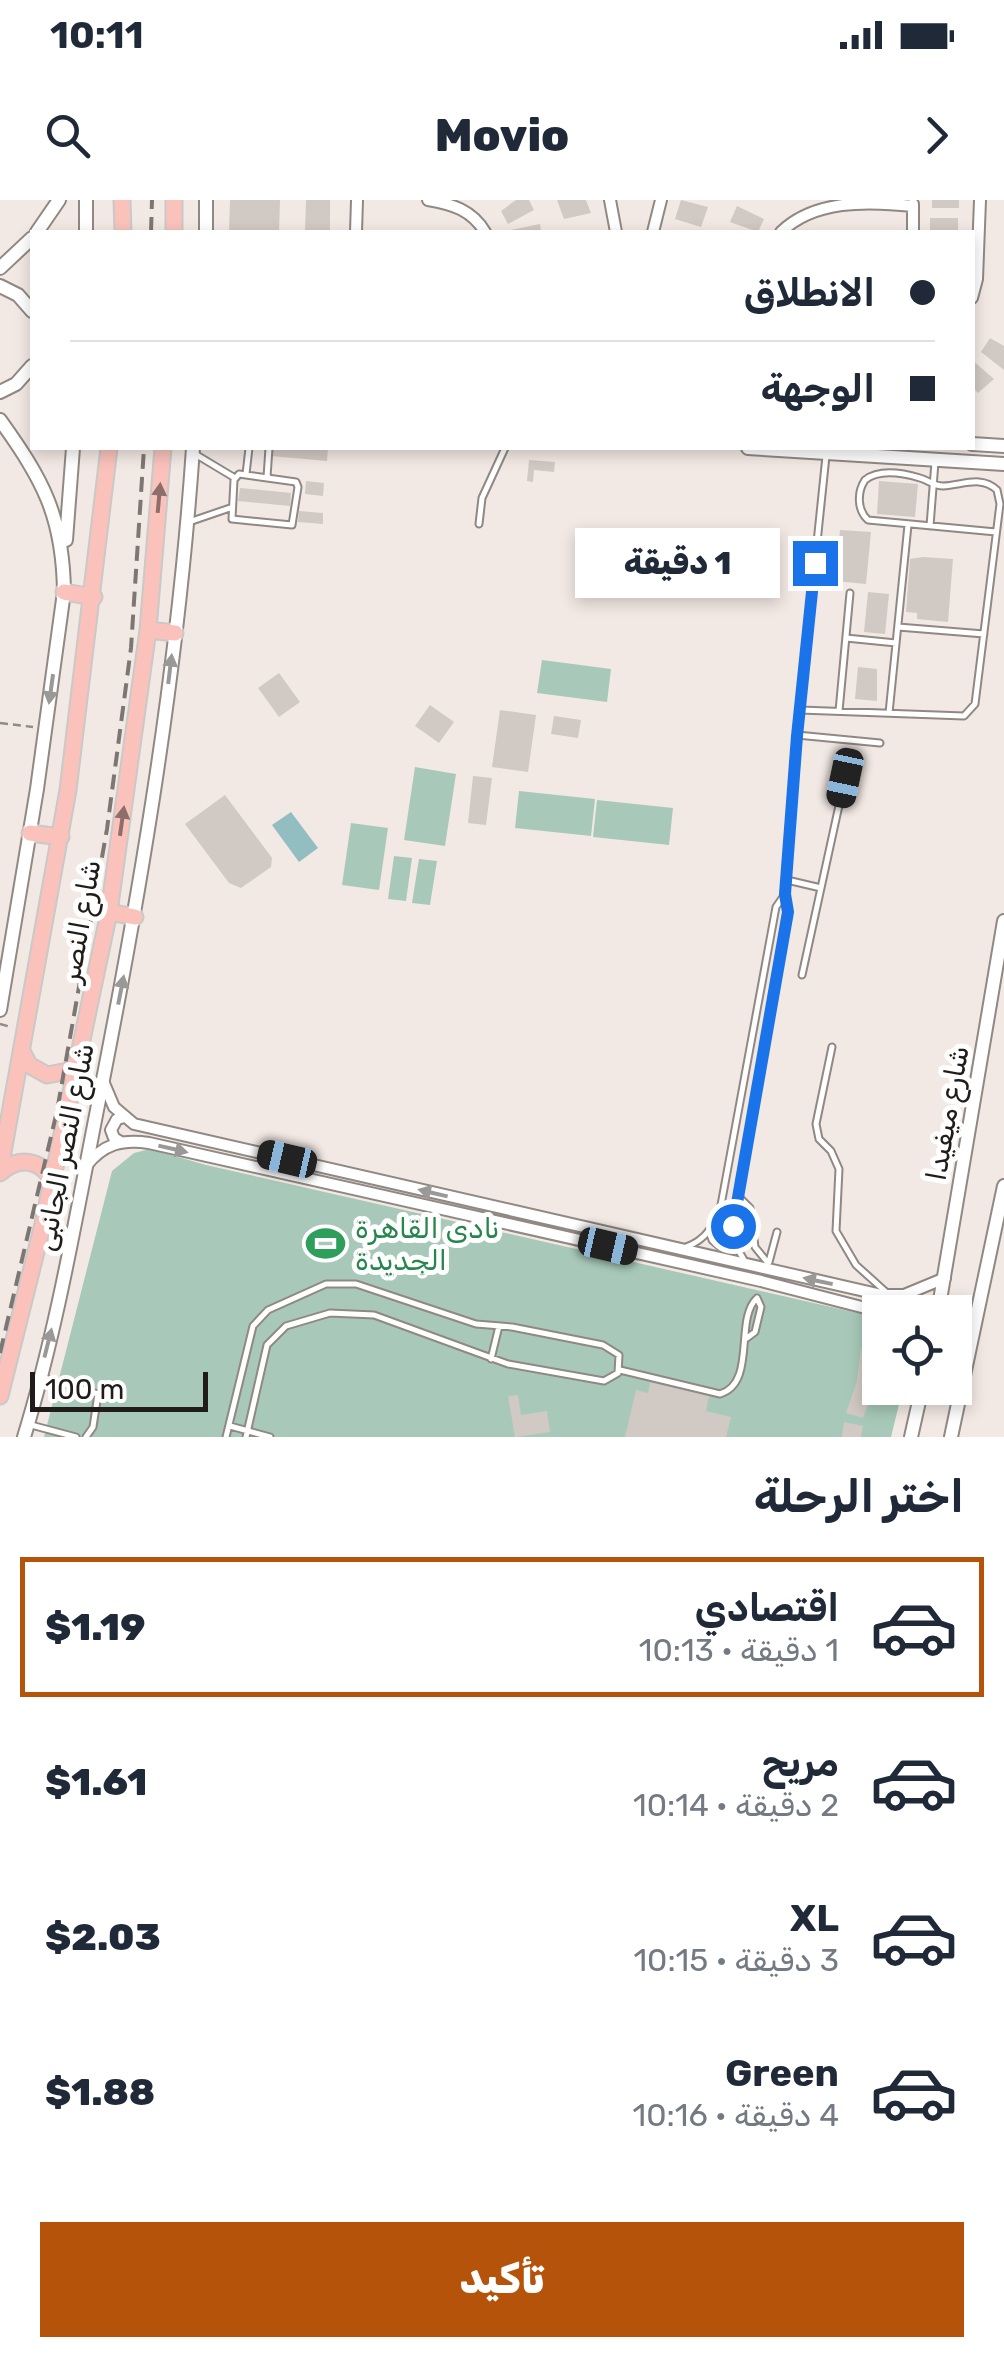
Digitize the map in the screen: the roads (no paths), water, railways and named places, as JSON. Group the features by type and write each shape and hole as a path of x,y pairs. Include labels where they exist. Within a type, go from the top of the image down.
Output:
{"main road":[{"path":"122,200 123,230"},
{"path":"174,200 174,230"},
{"name":"شارع النصر","path":"0,1172 61,836 94,596 109,450"},
{"name":"شارع النصر","path":"0,1396 53,1181 109,912 148,630 163,450"},
{"path":"64,592 94,596"},
{"path":"148,630 175,633"},
{"path":"30,832 61,836"},
{"path":"109,912 135,917"},
{"path":"23,1052 29,1065 47,1075 61,1074 78,1062"},
{"path":"0,1172 15,1163 28,1162 40,1166 53,1181"}],"street":[{"path":"39,230 60,200"},
{"path":"86,200 86,230"},
{"path":"206,200 206,230"},
{"path":"356,230 357,200"},
{"path":"428,200 468,213 483,230"},
{"path":"610,200 616,230"},
{"path":"653,230 662,200"},
{"path":"784,230 800,214 826,202 856,200 913,203 912,230"},
{"path":"975,287 980,200"},
{"path":"0,268 30,240"},
{"path":"0,286 18,295 30,309"},
{"path":"0,392 16,384 30,368"},
{"path":"0,420 32,464 48,496 60,532 64,564"},
{"path":"975,444 1004,446"},
{"path":"0,1010 64,592 73,450"},
{"name":"شارع النصر الجانبى","path":"26,1430 86,1167 135,917 175,633 193,450"},
{"path":"779,450 913,453 935,459 1004,464"},
{"name":"شارع ميفيدا","path":"942,1295 1004,921"},
{"path":"103,1079 114,1106 134,1124 749,1266 862,1305"},
{"path":"121,1142 112,1134 112,1126 117,1119 124,1118"},
{"path":"86,1167 107,1146 149,1143 898,1295 945,1278"},
{"path":"951,1437 1004,1186"},
{"path":"911,1437 918,1405"}],"lane":[{"path":"193,450 235,478"},
{"path":"246,474 249,450"},
{"path":"266,477 269,450"},
{"path":"479,524 482,498 504,450"},
{"path":"749,1266 739,1253 734,1220 788,912 785,894 797,736 826,453"},
{"path":"930,527 935,459"},
{"path":"800,710 969,714 976,704 1000,499 994,487 968,481 944,486 880,472 869,476 862,484 860,512 868,520 996,532"},
{"path":"246,474 297,483 292,525 232,518 235,478 246,474"},
{"path":"186,523 232,507"},
{"path":"889,713 908,525"},
{"path":"840,711 850,594"},
{"path":"898,627 984,634"},
{"path":"846,638 896,643"},
{"path":"797,736 880,743"},
{"path":"802,974 845,778"},
{"path":"787,880 822,888"},
{"path":"734,1237 719,1246 712,1240 711,1231 733,1151 776,907 785,894"},
{"path":"832,1047 816,1124 819,1138 831,1151 839,1169 836,1231 856,1265 898,1295"},
{"path":"740,1196 750,1208 755,1247 765,1271"},
{"path":"670,1248 697,1243 711,1231"},
{"path":"620,1370 720,1394 733,1388 747,1338 755,1332 761,1308 757,1298 777,1232"},
{"path":"226,1437 253,1326 268,1310 326,1284 356,1284 476,1324 603,1346 620,1355 620,1370 604,1381 492,1360 374,1315 330,1313 278,1331 267,1345 246,1434"},
{"path":"492,1360 499,1326"},
{"path":"40,1377 98,1394 94,1426 86,1437"},
{"path":"228,1426 246,1434 270,1437"},
{"path":"26,1430 76,1437"}],"water":[{"path":"291,812 318,848 299,862 272,825"}],"railway":[{"path":"151,230 152,200"},
{"path":"0,1353 57,1111 107,829 131,648 144,450"}],"place":[{"name":"نادى القاهرة الجديدة","path":"325,1244"}]}
